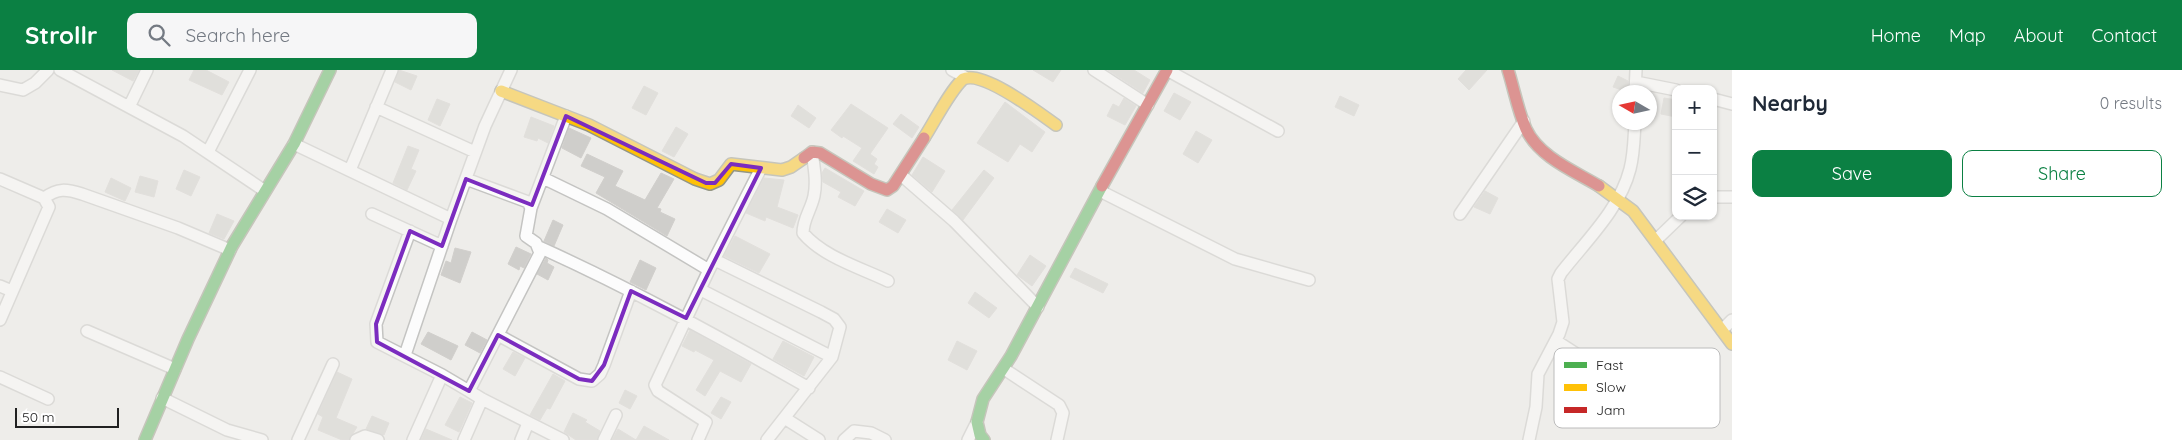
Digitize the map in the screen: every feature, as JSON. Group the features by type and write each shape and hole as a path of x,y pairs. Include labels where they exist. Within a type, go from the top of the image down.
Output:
{"street":[{"path":"0,85 23,90 35,84 48,70"},
{"path":"60,70 208,152 265,191"},
{"path":"129,107 147,70"},
{"path":"208,152 250,70"},
{"path":"145,440 162,398 230,250 294,144 330,70"},
{"path":"350,170 392,70"},
{"path":"405,355 475,152 511,70"},
{"path":"952,70 965,77 979,75 989,79 1056,125"},
{"path":"1094,70 1148,105"},
{"path":"968,440 977,422 983,399 1004,369 1167,70 1278,131"},
{"path":"1508,70 1524,121 1533,140 1545,153 1617,198 1633,211 1732,344"},
{"path":"812,152 831,159 880,188 887,190 893,186 901,175 965,77"},
{"path":"1636,81 1672,89"},
{"path":"501,91 606,133 710,184 719,180 731,164 740,163 782,170 791,167 812,152"},
{"path":"1717,100 1732,104"},
{"path":"376,107 475,152"},
{"path":"566,116 531,208 526,236 539,247 686,318 809,388"},
{"path":"1460,214 1524,121"},
{"path":"1529,440 1536,407 1538,374 1556,341 1563,322 1558,284 1561,273 1592,236 1617,198 1630,170 1634,130"},
{"path":"294,144 452,219"},
{"path":"812,152 815,174 814,195 803,223 803,233 810,242 822,249 888,281"},
{"path":"698,440 706,422 655,387 686,318 761,168"},
{"path":"901,175 954,221 1038,307"},
{"path":"466,178 523,199 528,202 531,208"},
{"path":"543,178 607,209 712,265 834,319 838,323 840,332 832,357 786,419 767,440"},
{"path":"0,179 44,198 49,207 0,320"},
{"path":"44,198 55,190 66,189 178,228 230,250"},
{"path":"1100,191 1235,259 1309,280"},
{"path":"1717,197 1732,197"},
{"path":"372,214 442,246"},
{"path":"1656,240 1677,220"},
{"path":"410,231 376,324 375,335 377,342 405,355 482,399 563,440"},
{"path":"469,391 538,259 539,247"},
{"path":"0,286 12,291"},
{"path":"700,290 832,357"},
{"path":"498,335 579,379 592,381 600,374 604,365 631,291"},
{"path":"1722,330 1732,320"},
{"path":"87,331 175,369"},
{"path":"1556,341 1567,348"},
{"path":"298,440 333,364"},
{"path":"1004,369 1059,405 1063,413 1057,440"},
{"path":"413,440 442,376"},
{"path":"0,377 48,400"},
{"path":"162,398 227,430 262,440"},
{"path":"464,440 482,399"},
{"path":"604,440 616,415"},
{"path":"786,419 819,440"},
{"path":"977,422 980,435 984,440"},
{"path":"521,440 528,423"},
{"path":"844,440 854,431 862,431 885,440"},
{"path":"356,440 365,436 378,440"}],"highlighted area":[{"path":"566,116 706,183 715,183 731,164 761,168 686,318 631,291 604,365 592,381 579,379 498,335 469,391 377,342 376,324 410,231 442,246 466,179 532,205"}],"building":[{"path":"112,70 139,70 133,81"},
{"path":"194,70 206,70 229,82 222,95 189,80"},
{"path":"399,70 417,76 411,90 395,82"},
{"path":"1033,70 1061,70 1053,82"},
{"path":"1108,70 1134,70 1150,80 1143,93"},
{"path":"1466,70 1487,70 1469,90 1458,79"},
{"path":"1618,76 1628,81 1628,85 1614,85"},
{"path":"644,86 658,93 646,115 632,108"},
{"path":"1174,93 1191,102 1180,120 1164,111"},
{"path":"1340,96 1359,105 1354,116 1335,107"},
{"path":"1124,98 1136,106 1125,125 1107,116 1113,104 1119,107"},
{"path":"1664,98 1672,99 1672,116 1661,114"},
{"path":"437,99 450,104 440,126 428,120"},
{"path":"1005,102 1045,132 1032,152 1020,144 1008,162 977,143"},
{"path":"851,104 888,128 870,154 877,159 874,164 878,167 874,174 853,161 862,148 831,130"},
{"path":"798,105 816,118 809,128 791,116"},
{"path":"901,114 919,127 912,138 893,124"},
{"path":"531,117 554,126 548,143 538,138 537,141 524,137"},
{"path":"676,127 688,134 674,157 662,151"},
{"path":"569,128 591,138 581,158 562,148"},
{"path":"1196,131 1212,140 1198,163 1183,154"},
{"path":"408,146 419,150 411,169 416,171 407,190 393,183"},
{"path":"587,154 623,171 615,186 645,200 661,173 674,179 657,208 661,209 660,212 675,219 667,236 596,193 605,177 581,166"},
{"path":"923,157 945,171 932,192 912,175"},
{"path":"825,168 864,191 855,206 838,197 841,192 823,182 822,173"},
{"path":"184,170 200,177 191,196 176,189"},
{"path":"984,170 994,178 963,220 952,210"},
{"path":"140,176 158,181 154,197 135,192"},
{"path":"111,178 131,188 125,201 105,192"},
{"path":"764,178 784,180 777,207 798,215 793,228 766,217 765,221 746,213"},
{"path":"1485,191 1498,198 1490,214 1474,207"},
{"path":"887,209 906,220 898,233 879,222"},
{"path":"217,214 234,221 224,239 209,233"},
{"path":"553,220 563,225 554,246 544,241"},
{"path":"735,236 770,254 759,273 724,256"},
{"path":"516,247 531,254 524,268 520,266 519,270 508,264"},
{"path":"455,248 471,252 460,283 441,275 446,261 451,263"},
{"path":"1030,255 1046,266 1032,286 1017,275"},
{"path":"546,258 548,260 547,263 554,267 548,280 537,274"},
{"path":"640,260 656,268 646,290 630,282"},
{"path":"1075,268 1108,284 1103,293 1070,277"},
{"path":"975,292 997,308 989,318 968,303"},
{"path":"690,330 751,364 741,382 720,371 705,396 696,390 714,360 695,350 694,352 682,346"},
{"path":"428,332 458,346 451,360 421,344"},
{"path":"472,332 487,340 480,353 465,345"},
{"path":"783,341 814,357 804,376 773,359"},
{"path":"957,341 977,351 967,370 948,360"},
{"path":"513,352 525,358 515,376 503,369"},
{"path":"337,372 352,379 336,418 357,427 349,440 342,440 318,430 323,417 318,414"},
{"path":"553,374 565,381 550,409 547,408 540,420 530,415"},
{"path":"625,390 637,396 630,409 619,403"},
{"path":"460,397 472,403 459,432 445,425"},
{"path":"721,397 731,402 721,419 711,413"},
{"path":"573,413 587,420 585,422 600,431 597,440 576,440 564,432"},
{"path":"372,416 389,423 384,435 366,429"},
{"path":"644,426 669,440 636,440"},
{"path":"426,429 452,440 421,440"},
{"path":"618,429 636,440 612,440"}],"traffic: fast":[{"path":"145,440 188,339 232,246 294,144 330,70"},
{"path":"984,440 980,435 977,422 983,399 1011,356 1102,186"}],"traffic: slow":[{"path":"924,138 947,99 958,85 963,79 972,78 997,86 1056,125"},
{"path":"501,91 589,125 695,179 710,184 719,180 731,164 782,170 791,167 804,158"},
{"path":"1599,186 1633,211 1732,344"}],"traffic: jam":[{"path":"1102,186 1167,70"},
{"path":"1508,70 1526,129 1539,148 1558,162 1599,186"},
{"path":"804,158 812,152 820,153 871,184 887,190 893,186 924,138"}]}
